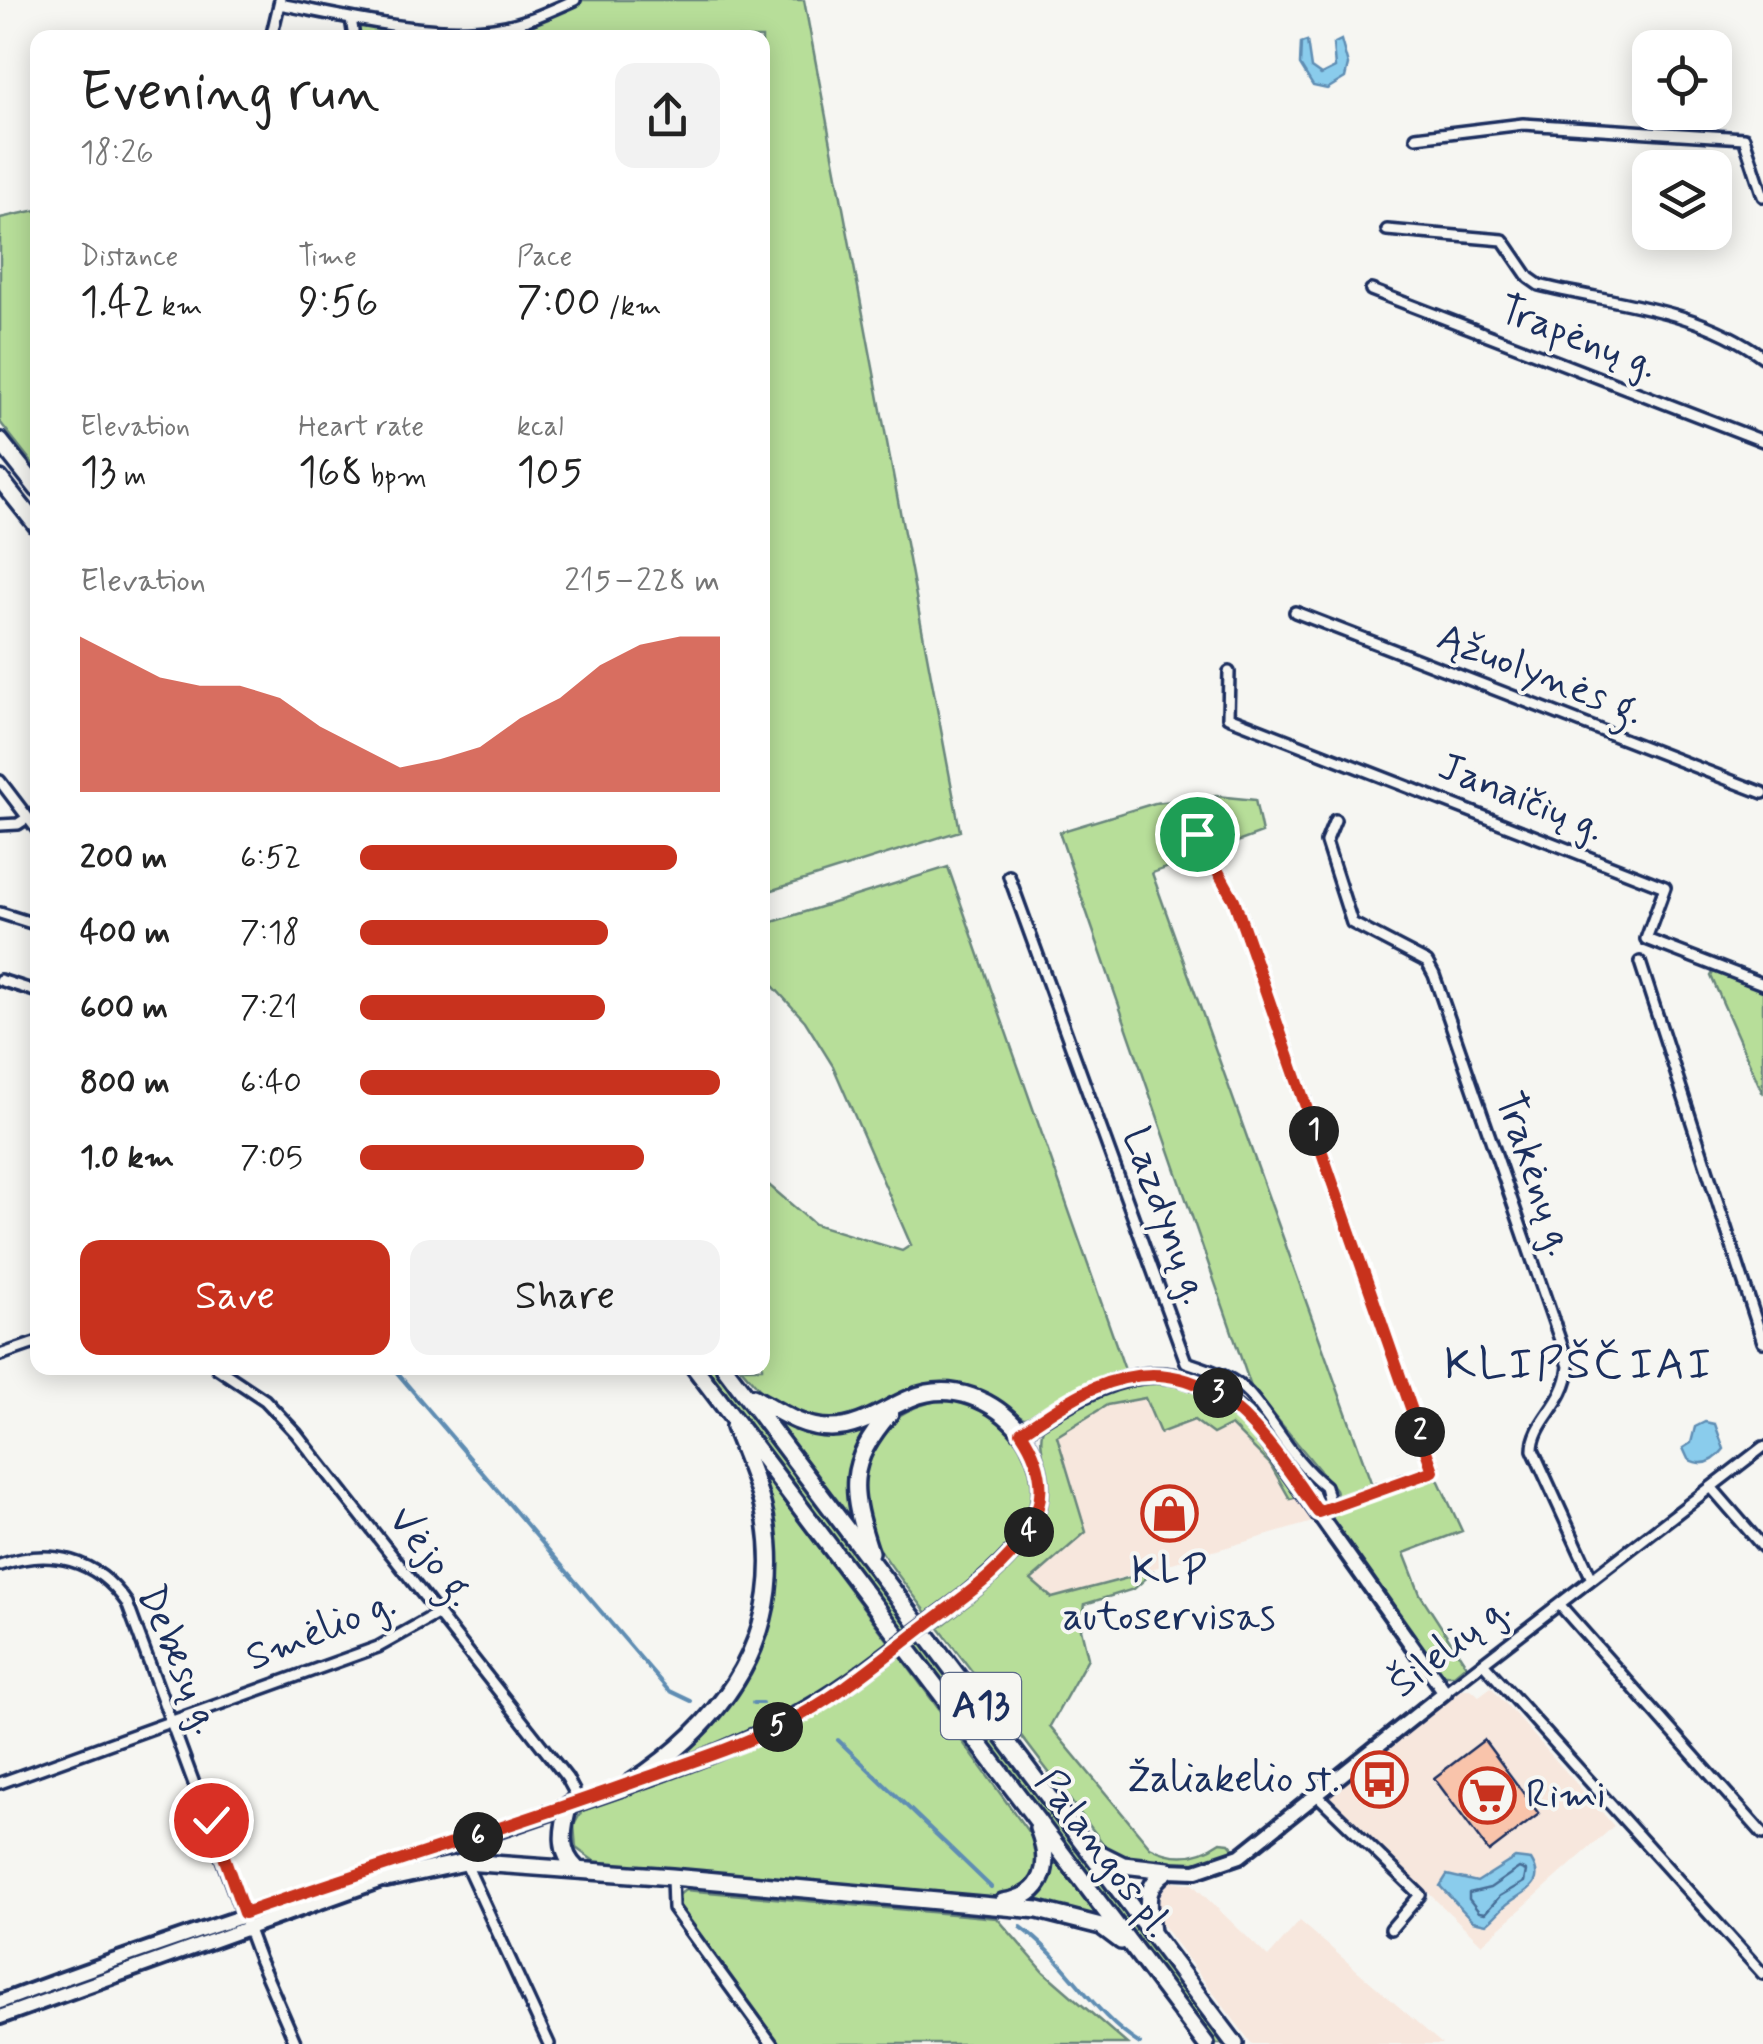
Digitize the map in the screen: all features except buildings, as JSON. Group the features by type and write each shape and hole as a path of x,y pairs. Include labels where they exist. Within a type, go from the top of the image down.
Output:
{"highway":[{"path":"0,442 30,479"},
{"path":"0,479 30,517"},
{"name":"Palangos pl.","path":"701,1375 1206,2044"},
{"name":"Palangos pl.","path":"731,1375 1236,2044"},
{"path":"744,1392 798,1422 823,1428 860,1423 922,1394 959,1393 993,1406 1021,1432"},
{"path":"874,1565 858,1516 854,1481 863,1446 894,1407"},
{"path":"631,1783 697,1732 724,1703 740,1678 761,1623 769,1559 766,1524 756,1483 728,1409"},
{"path":"575,1804 564,1846 566,1859 576,1869"},
{"path":"984,1905 1017,1900 1041,1883 1047,1856 1033,1814"},
{"path":"1087,1846 1123,1865 1168,1870"},
{"path":"386,1879 465,1862 984,1905 1065,1914 1101,1926 1136,1950"},
{"path":"1152,1933 1147,1896 1151,1883 1168,1870"}],"main road":[{"path":"0,2002 244,1913 575,1804 789,1722 964,1596 1016,1552 1034,1522 1039,1503 1038,1474 1021,1432 1074,1398 1124,1378 1150,1375 1196,1383 1221,1395 1258,1429 1325,1509 1445,1692"},
{"name":"Šilelių g.","path":"1168,1870 1196,1871 1240,1856 1445,1692"},
{"path":"0,2017 386,1879 474,1838"}],"street":[{"path":"273,30 280,2 351,18 466,30 525,21 574,0"},
{"path":"351,18 353,30"},
{"path":"1416,137 1523,124 1744,138 1763,196"},
{"path":"1387,230 1503,240 1529,278 1539,285 1648,306 1731,335 1763,357"},
{"name":"Trapėnų g.","path":"1371,290 1763,441"},
{"name":"Ąžuolynės g.","path":"1294,612 1763,793"},
{"name":"Janaičių g.","path":"1229,672 1228,717 1665,887 1646,939 1763,984"},
{"path":"0,781 30,822"},
{"path":"0,825 18,824 27,818"},
{"name":"Trakėnų g.","path":"1335,820 1326,842 1352,922 1427,962 1434,976 1570,1366 1568,1385 1536,1432 1533,1450 1592,1579"},
{"path":"1197,834 1234,900 1433,1471 1325,1509"},
{"name":"Lazdynų g.","path":"1009,876 1186,1362 1213,1371 1247,1392 1303,1469 1325,1486 1325,1509"},
{"path":"0,913 30,922"},
{"path":"1640,962 1763,1342"},
{"path":"0,980 30,989"},
{"path":"0,1355 30,1345"},
{"name":"Vėjo g.","path":"228,1375 281,1416 576,1789 575,1804"},
{"name":"Šilelių g.","path":"1445,1692 1763,1447"},
{"path":"1711,1487 1763,1547"},
{"name":"Debesų g.","path":"0,1565 39,1556 86,1564 115,1584 128,1603 249,1930 296,2044"},
{"path":"1559,1604 1763,1834"},
{"name":"Smėlio g.","path":"0,1783 378,1646 438,1614"},
{"path":"1483,1663 1763,1974"},
{"path":"1315,1793 1420,1895 1391,1929"},
{"path":"465,1862 549,2044"},
{"path":"672,1877 673,1908 772,2044"}],"shaded area":[{"path":"1145,1398 1194,1419 1230,1424 1270,1464 1290,1499 1298,1497 1316,1521 1052,1598 1031,1580 1086,1532 1057,1435 1107,1405"},
{"path":"1491,1687 1614,1826 1482,1944 1325,1795 1462,1689 1471,1689 1479,1696"},
{"path":"1166,1880 1192,1884 1268,1957 1300,1921 1442,2044 1252,2044 1153,1913 1154,1889"}],"green space":[{"path":"583,0 804,0 960,831 770,891 770,30 499,30 554,15"},
{"path":"356,26 407,30 357,30"},
{"path":"30,212 30,460 0,422 0,218"},
{"path":"1216,796 1255,800 1262,833 1152,873 1377,1499 1437,1477 1462,1531 1404,1553 1420,1594 1466,1665 1454,1675 1440,1675 1331,1524 1338,1498 1335,1489 1251,1387 1059,832 1155,803"},
{"path":"948,867 1125,1370 1072,1391 1032,1418 1024,1418 982,1393 946,1385 845,1422 800,1418 768,1399 747,1375 770,1375 770,1186 814,1224 902,1251 911,1245 833,1066 805,1021 770,983 770,923"},
{"path":"1714,971 1763,989 1763,1094 1711,976"},
{"path":"710,1375 720,1375 1226,2044 1217,2044"},
{"path":"1147,1382 1194,1390 1227,1408 1254,1435 1298,1497 1290,1499 1270,1464 1231,1425 1213,1434 1194,1420 1160,1433 1145,1398 1107,1405 1057,1436 1086,1532 1031,1580 1052,1598 1154,1571 1134,1589 1085,1604 1081,1629 1088,1658 1050,1726 1150,1847 1186,1855 1221,1842 1229,1843 1236,1851 1188,1866 1113,1854 939,1628 1011,1568 1038,1531 1046,1509 1048,1486 1042,1447 1044,1426 1104,1389"},
{"path":"940,1400 970,1403 991,1412 1008,1426 1029,1464 1031,1506 1024,1527 1002,1556 927,1613 870,1532 863,1514 860,1475 893,1421 909,1410"},
{"path":"774,1418 874,1422 859,1446 852,1470 855,1523"},
{"path":"758,1467 889,1642 827,1689 765,1723 676,1759 726,1710 758,1654 768,1623 776,1561 773,1529"},
{"path":"900,1656 1040,1848 1037,1876 1013,1896 980,1897 598,1864 576,1848 574,1825 584,1807 794,1727 847,1696"},
{"path":"1051,1850 1101,1918 1099,1920 1025,1903"},
{"path":"685,1890 997,1918 1044,1972 1127,2044 777,2044 681,1912 676,1903"}],"water":[{"path":"1341,40 1348,65 1345,78 1327,89 1313,86 1300,65 1301,43 1307,41 1311,68 1321,75 1335,68 1333,44"},
{"path":"1705,1422 1715,1424 1724,1449 1713,1460 1699,1463 1688,1459 1683,1448 1691,1443 1695,1427"},
{"path":"1515,1858 1531,1860 1535,1881 1486,1924 1473,1921 1440,1886 1447,1875 1477,1882"}],"waterway":[{"path":"399,1375 668,1690 691,1701"},
{"path":"753,1703 762,1703"},
{"path":"838,1740 991,1887"},
{"path":"1021,1927 1052,1955 1108,2018 1140,2044"}],"place":[{"name":"KLP autoservisas","path":"1169,1513"},
{"name":"Žaliakelio st.","path":"1379,1780"},
{"name":"Rimi","path":"1487,1796"}],"district":[{"name":"KLIPŠČIAI","path":"1579,1365"}],"route":[{"path":"211,1820 244,1913 580,1802 789,1722 964,1596 1016,1552 1038,1511 1040,1483 1036,1462 1021,1432 1092,1388 1124,1378 1173,1378 1221,1395 1258,1429 1318,1512 1433,1471 1234,900 1197,834"}]}
